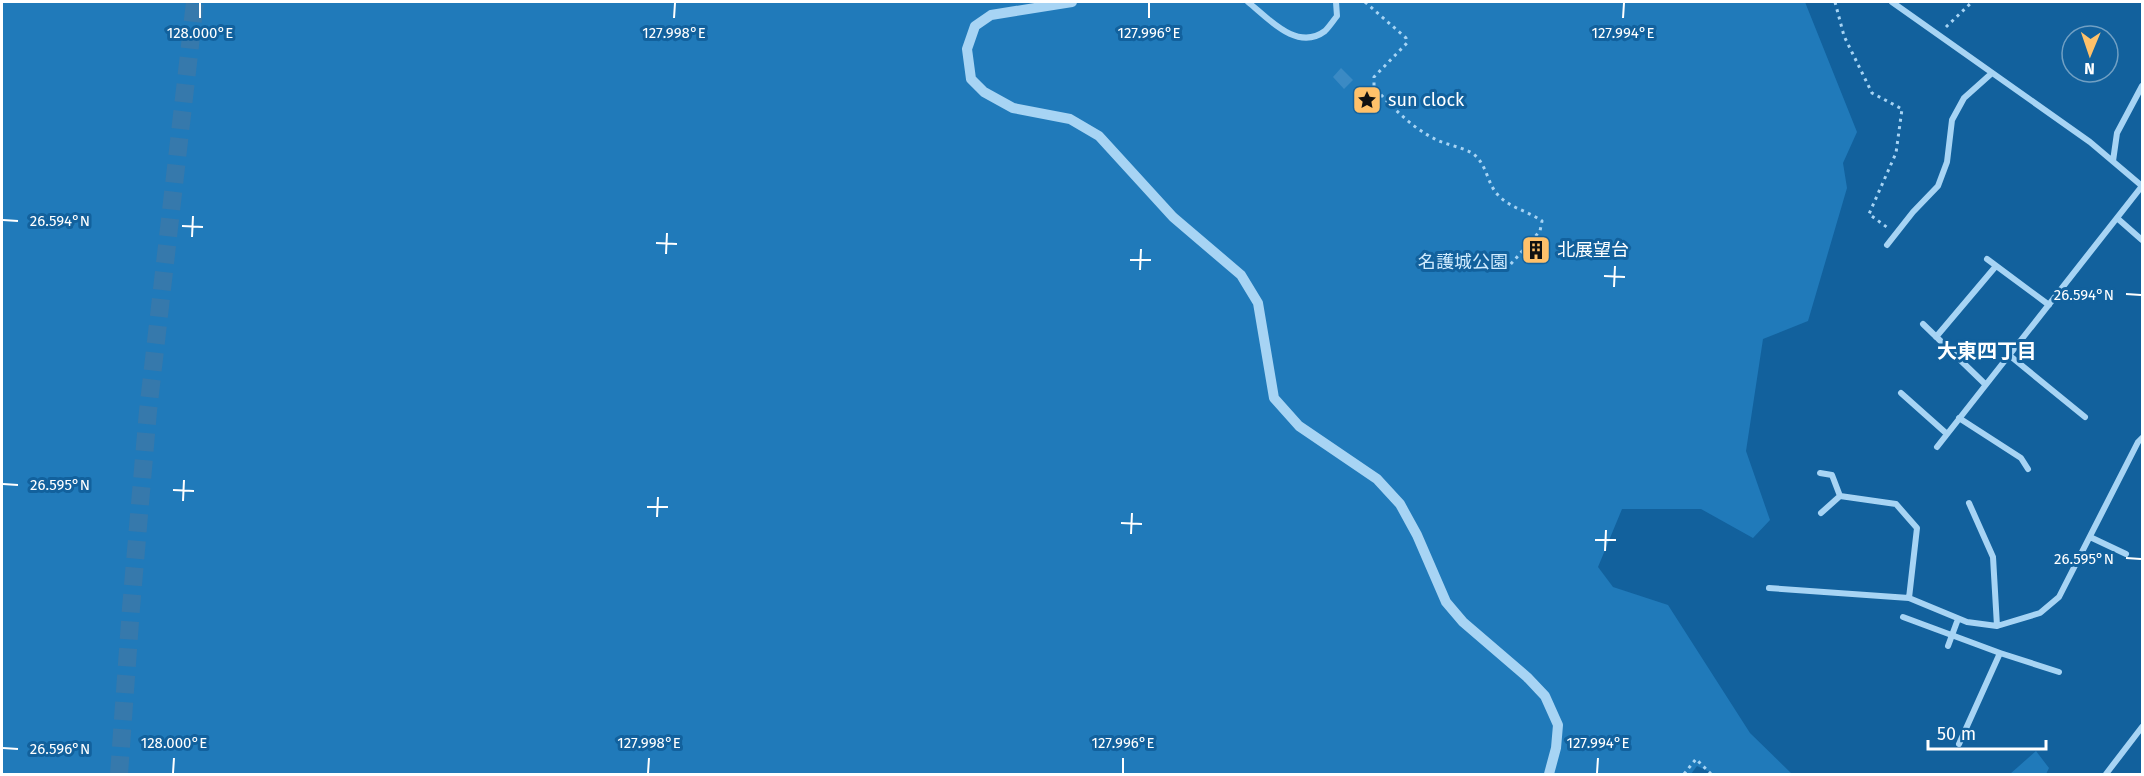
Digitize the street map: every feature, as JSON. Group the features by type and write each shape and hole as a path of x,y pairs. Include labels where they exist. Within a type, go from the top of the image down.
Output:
{"street":[{"path":"1072,2 991,15 975,26 967,49 971,79 984,92 1013,108 1070,119 1099,136 1173,217 1241,274 1258,303 1274,398 1299,426 1377,478 1400,504 1417,535 1446,602 1463,622 1527,677 1545,696 1558,725 1556,748 1549,774"},
{"path":"1248,2 1296,37 1311,37 1325,31 1337,16 1336,2"},
{"path":"1892,2 2090,142 2142,186 1937,447"},
{"path":"1887,245 1913,212 1938,186 1947,162 1952,120 1964,98 1992,73"},
{"path":"2113,161 2117,133 2142,86"},
{"path":"2117,218 2142,240"},
{"path":"1987,259 2049,305"},
{"path":"1936,337 1996,266"},
{"path":"1923,324 1985,384"},
{"path":"2009,355 2085,417"},
{"path":"1901,393 1947,434"},
{"path":"1959,418 2021,458 2028,469"},
{"path":"1769,588 1909,598 1958,619 1997,626 2040,613 2059,597 2142,438"},
{"path":"1820,473 1832,475 1840,496"},
{"path":"1821,513 1840,496 1896,504 1917,528 1909,598"},
{"path":"1969,503 1993,557 1997,626"},
{"path":"2090,537 2126,554"},
{"path":"1903,617 2059,672"},
{"path":"1947,646 1958,619"},
{"path":"1959,744 2000,653"},
{"path":"2106,774 2142,727"}],"path":[{"path":"1365,2 1406,38 1407,43 1374,77 1374,87 1389,104 1422,132 1451,147 1472,153 1482,163 1497,194 1511,206 1542,221 1540,231 1510,265"},
{"path":"1835,2 1844,36 1872,93 1902,109 1896,153 1869,214 1895,234"},
{"path":"1938,34 1972,2"},
{"path":"1684,774 1696,759 1711,774"}],"green space":[{"name":"名護城公園","path":"2,2 1805,2 1857,132 1843,163 1847,188 1808,321 1763,339 1746,451 1770,520 1753,538 1701,509 1622,509 1598,567 1613,587 1668,605 1750,733 1792,774 1714,774 1697,766 1691,774 2,774"},
{"path":"2036,751 2049,768 2046,774 2010,774"}],"building":[{"path":"1341,68 1353,80 1344,89 1333,77"}],"tunnel":[{"path":"119,774 148,411 195,2"}],"place":[{"name":"sun clock","path":"1367,100"},
{"name":"北展望台","path":"1536,250"}],"district":[{"name":"大東四丁目","path":"1987,351"}]}
